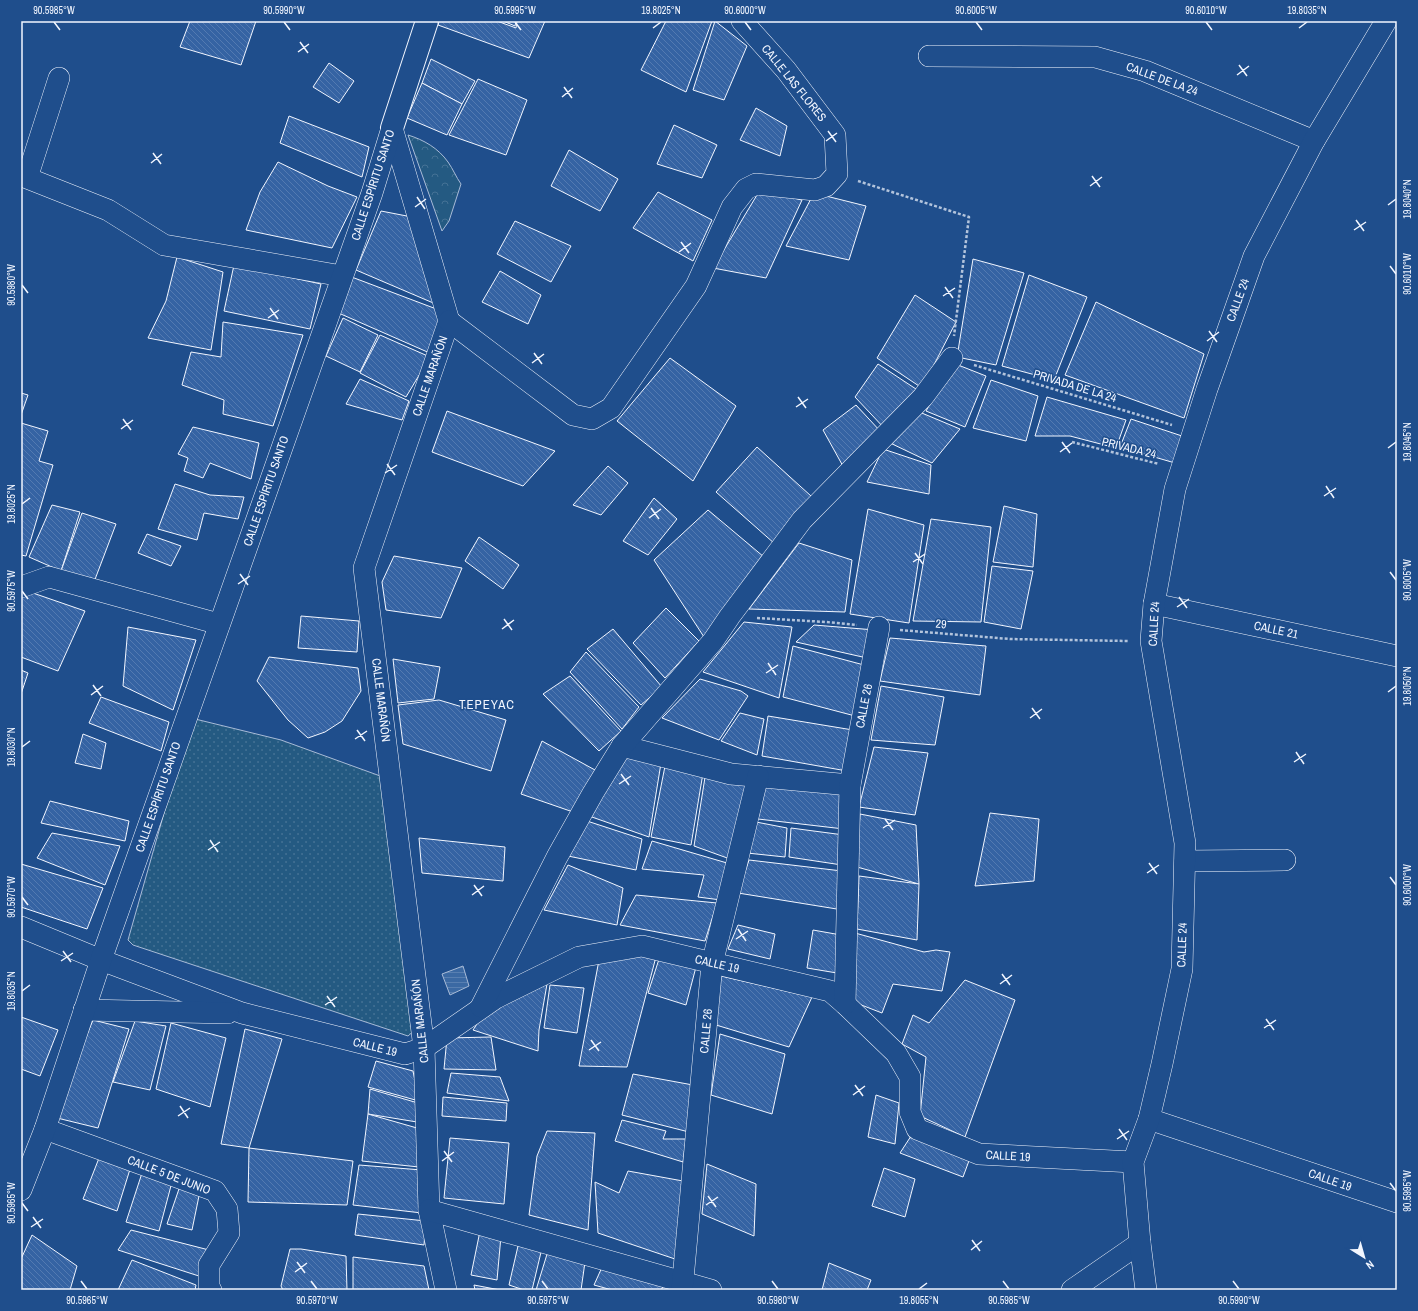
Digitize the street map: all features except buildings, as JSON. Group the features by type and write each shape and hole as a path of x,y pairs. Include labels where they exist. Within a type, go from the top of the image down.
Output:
{"street":[{"name":"CALLE ESPÍRITU SANTO","path":"21,1190 45,1129 101,960 372,193 426,21"},
{"name":"CALLE LAS FLORES","path":"742,21 786,70 835,135 837,174"},
{"name":"CALLE 24","path":"1146,1290 1140,1243 1133,1162 1149,1119 1182,969 1185,842 1151,641 1154,604 1175,489 1206,389 1254,256 1314,141 1386,21"},
{"name":"CALLE DE LA 24","path":"929,56 1095,57 1145,71 1314,141"},
{"path":"59,78 27,178 108,210 164,245 342,276"},
{"name":"CALLE MARAÑÓN","path":"392,128 449,321 364,568 424,1048 429,1210 446,1290"},
{"path":"449,321 573,415 592,419 611,408 696,286 732,206 746,189 756,184 815,190 826,186 837,174"},
{"path":"479,1010 557,857 593,793 622,746 713,641 802,520 923,397 952,358"},
{"path":"21,587 49,576 219,624"},
{"name":"CALLE 21","path":"1154,604 1397,656"},
{"name":"CALLE 26","path":"845,1004 850,785 879,627"},
{"path":"622,746 731,774 850,785"},
{"name":"CALLE 26","path":"683,1286 712,964 758,776"},
{"path":"1185,861 1285,860"},
{"name":"CALLE 19","path":"21,927 101,960 242,1013 405,1054 424,1048 496,998 579,957 642,946 712,964 830,991 896,1053 910,1077 910,1112 917,1129 979,1154 1133,1162"},
{"name":"CALLE 19","path":"84,1010 242,1013"},
{"name":"CALLE 19","path":"1149,1119 1397,1202"},
{"name":"CALLE 5 DE JUNIO","path":"45,1129 215,1191 227,1209 229,1233 209,1265 209,1286 211,1290"},
{"path":"429,1210 683,1286 711,1290"},
{"path":"1072,1290 1140,1243"}],"path":[{"path":"837,174 969,217 952,358"},
{"name":"PRIVADA DE LA 24","path":"952,358 1193,432"},
{"name":"PRIVADA 24","path":"1072,442 1181,470"},
{"name":"29","path":"730,616 826,622 1010,639 1151,641"}],"green space":[{"path":"408,135 420,139 440,153 448,162 461,184 449,221 442,231"},
{"path":"191,718 281,740 383,777 416,1029 408,1036 133,945 128,940"}],"shaded area":[{"path":"463,966 469,986 450,995 442,974"}],"district":[{"name":"TEPEYAC","path":"487,704"}]}
